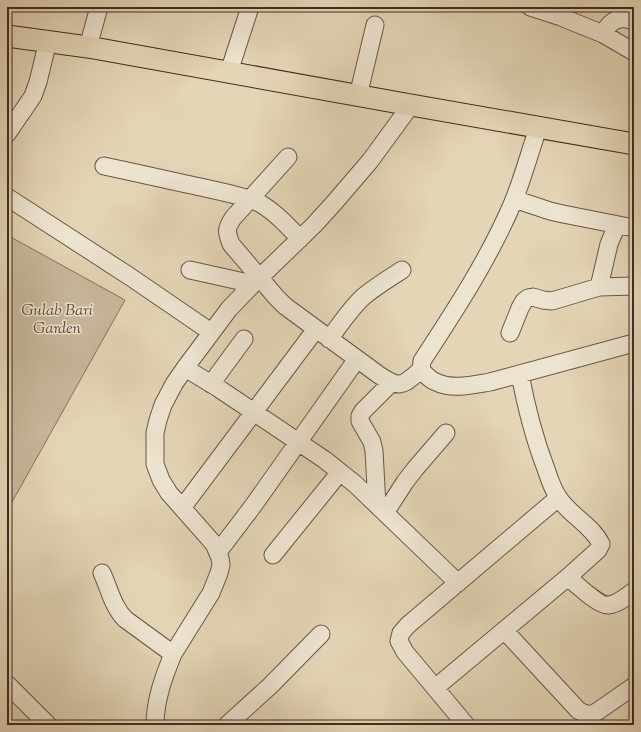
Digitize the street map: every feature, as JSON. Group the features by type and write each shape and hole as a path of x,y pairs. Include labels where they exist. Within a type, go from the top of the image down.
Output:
{"main road":[{"path":"7,36 88,47 634,144"}],"street":[{"path":"88,47 99,7"},
{"path":"229,72 250,7"},
{"path":"530,7 565,12 634,52"},
{"path":"603,34 612,22 620,19 634,21"},
{"path":"358,96 375,25"},
{"path":"7,134 33,96 48,41"},
{"path":"155,725 158,698 174,654 211,593 222,565 214,544 169,493 161,480 155,464 155,433 163,405 174,384 185,368 229,309 334,203 370,161 411,105"},
{"path":"538,128 514,199 499,231 459,304 422,361 421,370 426,376 435,382 449,387 468,386 490,382 634,343"},
{"path":"288,157 233,218 228,226 227,234 231,244 256,281 285,306 391,383 398,385 404,383 421,370"},
{"path":"104,166 251,199 272,212 300,239"},
{"path":"7,197 129,276 211,332"},
{"path":"514,199 556,212 634,228"},
{"path":"599,287 609,244 617,225"},
{"path":"190,270 256,281"},
{"path":"182,508 254,412 323,334 374,288 402,270"},
{"path":"510,333 524,301 528,298 533,297 552,301 599,287 634,286"},
{"path":"211,384 244,339"},
{"path":"218,552 253,506 357,359"},
{"path":"185,368 325,460 355,484 458,584"},
{"path":"435,688 568,577 598,550 601,544 597,537 558,498 533,431 520,374"},
{"path":"381,509 372,442 360,420 360,416 363,411 391,383"},
{"path":"381,509 446,433"},
{"path":"273,555 340,472"},
{"path":"466,725 405,652 399,641 401,633 558,498"},
{"path":"102,573 120,614 174,654"},
{"path":"568,577 601,604 608,606 615,604 634,591"},
{"path":"504,630 583,714 594,714 634,686"},
{"path":"227,725 275,681 321,634"},
{"path":"7,684 48,725"}],"green space":[{"name":"Gulab Bari Garden","path":"7,235 125,300 7,511"}]}
